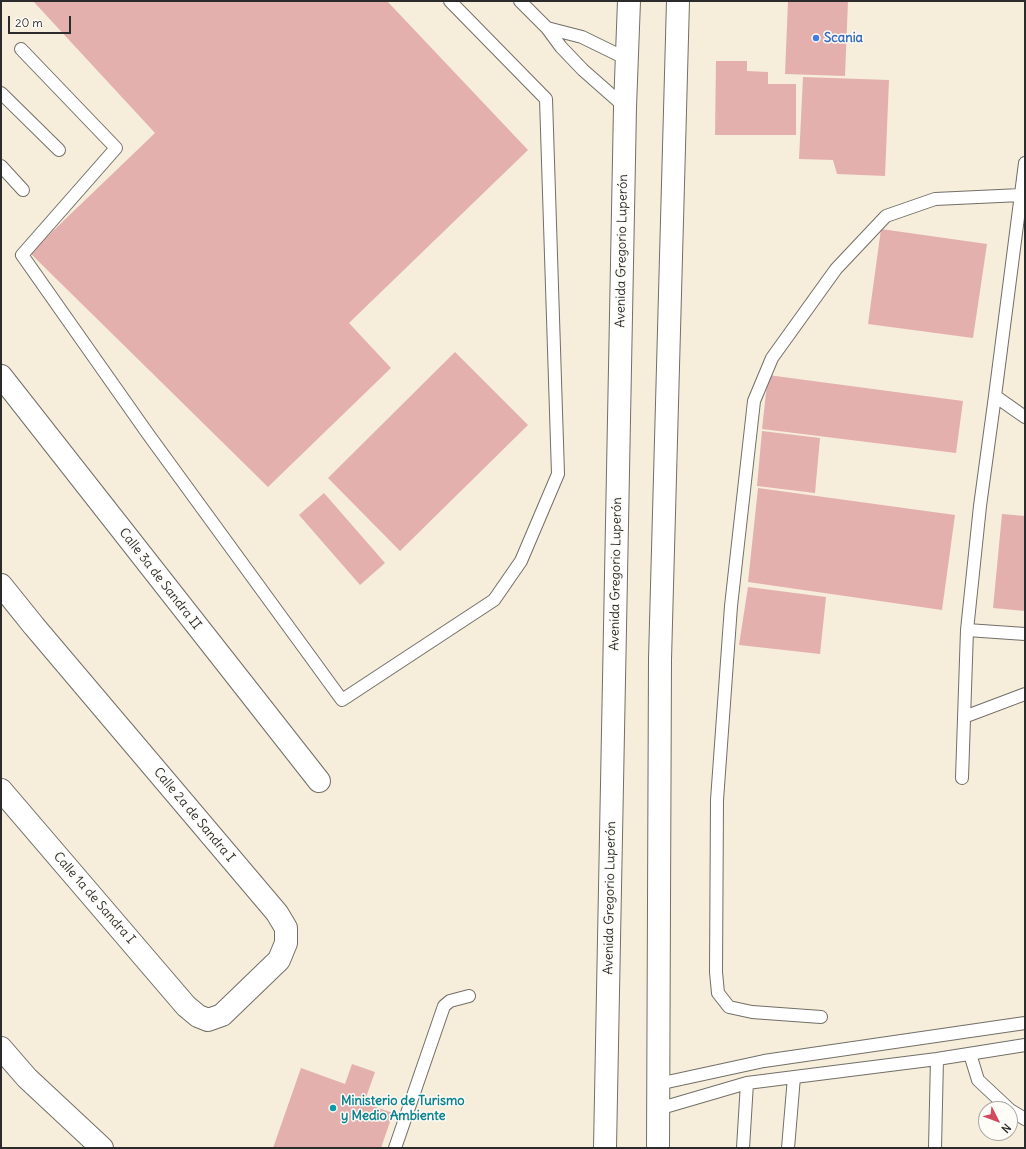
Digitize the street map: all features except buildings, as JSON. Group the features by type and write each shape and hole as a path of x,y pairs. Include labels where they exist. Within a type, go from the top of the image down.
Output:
{"main road":[{"path":"623,1 627,30"},
{"name":"Avenida Gregorio Luperón","path":"605,1148 625,107 629,1"},
{"path":"658,1148 660,659 678,1"},
{"name":"Calle 3a de Sandra II","path":"1,376 319,781"},
{"name":"Calle 2a de Sandra I","path":"1,585 277,913 286,928 286,943 278,960 222,1015 208,1020 198,1016 186,1006"},
{"name":"Calle 1a de Sandra I","path":"1,790 186,1006"},
{"path":"1,1048 27,1078 102,1148"}],"lane":[{"path":"21,49 116,148 22,255 148,434 342,700 494,600 520,561 558,474 546,99 450,1"},
{"path":"520,1 547,28 583,70 625,107"},
{"path":"547,28 582,37 627,59"},
{"path":"1,94 59,150"},
{"path":"962,778 967,630 980,506 1025,163"},
{"path":"1,166 23,190"},
{"path":"821,1017 752,1012 728,1007 718,993 716,972 717,800 731,606 754,401 776,352 836,269 886,216 935,199 1021,195"},
{"path":"995,396 1025,417"},
{"path":"967,630 1025,634"},
{"path":"964,716 1025,694"},
{"path":"395,1148 444,1006 450,1001 469,996"},
{"path":"658,1084 764,1061 1025,1023"},
{"path":"658,1108 747,1083 937,1059 1025,1045"},
{"path":"970,1054 978,1080 1001,1101"},
{"path":"935,1148 937,1059"},
{"path":"788,1148 794,1077"},
{"path":"743,1148 747,1083"}],"place":[{"name":"Scania","path":"816,38"},
{"name":"Ministerio de Turismo y Medio Ambiente","path":"333,1108"}]}
